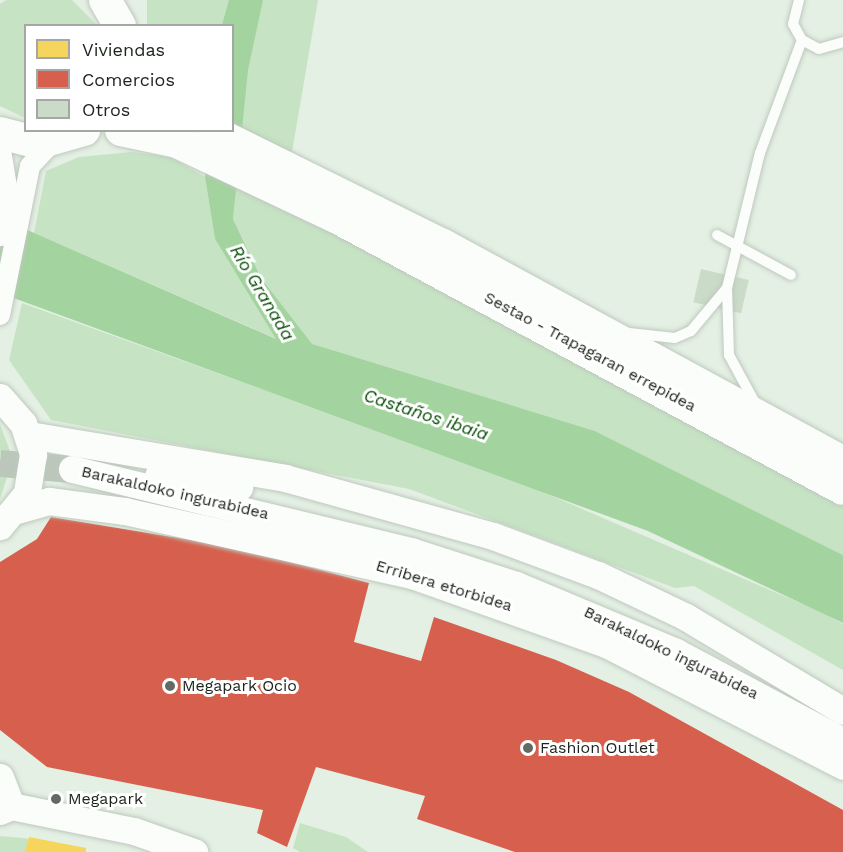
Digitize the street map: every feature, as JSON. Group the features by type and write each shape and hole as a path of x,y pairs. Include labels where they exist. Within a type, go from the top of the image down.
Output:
{"main road":[{"path":"105,0 120,24"},
{"path":"0,133 27,142 52,142 79,132"},
{"path":"131,132 177,141 342,206"},
{"path":"213,132 342,206"},
{"name":"Sestao - Trapagaran errepidea","path":"342,206 588,323 843,462"},
{"name":"Sestao - Trapagaran errepidea","path":"342,206 843,489"}],"street":[{"path":"121,24 125,0"},
{"path":"0,315 30,165 52,142"},
{"path":"0,144 8,193 0,236"},
{"path":"0,397 29,435 33,474 8,518"},
{"path":"29,435 211,462 356,495 474,530 627,589 686,617 789,682 843,711"},
{"name":"Barakaldoko ingurabidea","path":"789,682 620,602 467,546 212,481 72,469 472,570 635,632 843,741"},
{"name":"Erribera etorbidea","path":"8,518 50,501 186,521 370,563 523,611 680,678 843,766"},
{"path":"472,570 523,611"},
{"path":"0,777 5,808 134,831 194,852"}],"lane":[{"path":"799,0 793,24 802,40 819,49 843,42"},
{"path":"777,426 734,373 727,342 727,288 760,153 802,40"},
{"path":"717,235 791,274"},
{"path":"588,323 675,338 691,331 727,288"}],"shaded area":[{"path":"6,0 72,0 96,24 24,24 24,118 0,106 0,4"},
{"path":"147,0 318,0 292,152 234,127 234,24 147,24"},
{"path":"131,152 170,157 205,177 215,239 277,339 34,233 46,171 79,157"},
{"path":"234,184 442,282 843,503 843,555 595,431 312,345 261,278 233,219"},
{"path":"22,303 515,480 821,612 843,624 843,670 694,586 675,588 409,489 51,420 9,360"},
{"path":"0,424 13,459 0,499"},
{"path":"300,823 346,837 368,852 300,852 293,848"},
{"path":"0,836 24,838 85,852 0,852"}],"water":[{"path":"229,0 263,0 248,70 233,219 261,278 312,344 595,431 843,555 843,623 648,531 0,293 0,218 276,339 215,239 205,177 209,132 234,132 234,24 222,24"}],"building: Viviendas":[{"path":"29,837 86,848 86,852 25,852"}],"building: Comercios":[{"path":"51,517 233,547 369,583 354,642 421,661 434,617 556,660 629,692 843,810 843,852 515,852 417,819 425,796 316,767 287,847 257,833 263,810 47,767 0,730 0,562 37,539"}],"building: Otros":[{"path":"701,269 749,280 741,313 693,302"}],"tunnel":[{"path":"0,463 72,469"}],"place":[{"name":"Megapark Ocio","path":"170,686"},
{"name":"Fashion Outlet","path":"528,748"},
{"name":"Megapark","path":"56,799"}],"water label":[{"name":"Río Granada","path":"262,293"},
{"name":"Castaños ibaia","path":"426,415"}]}
